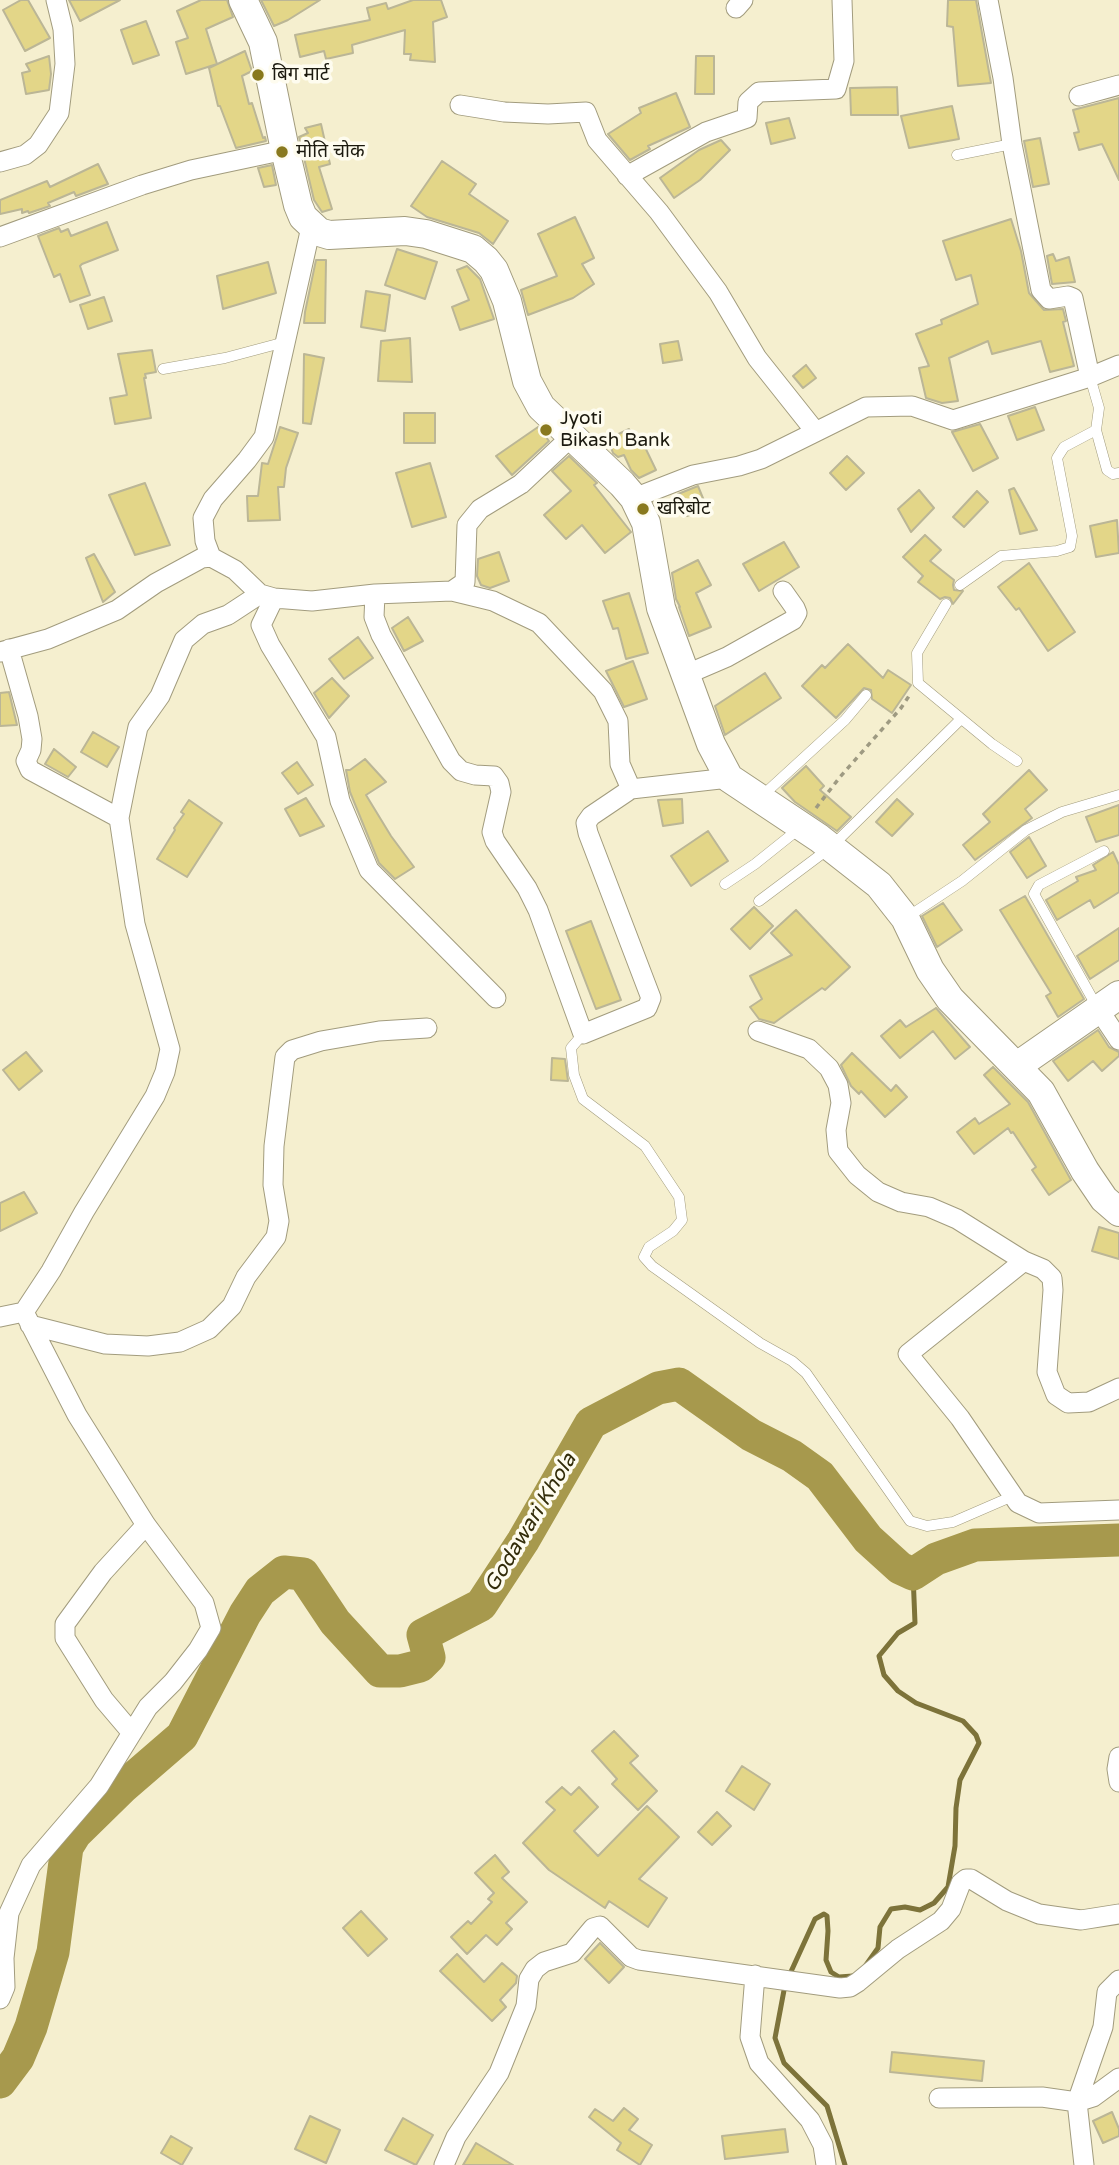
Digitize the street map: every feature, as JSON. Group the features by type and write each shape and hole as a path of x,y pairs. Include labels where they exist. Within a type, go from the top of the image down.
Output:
{"street":[{"path":"0,162 25,155 38,145 59,113 65,64 63,29 56,0"},
{"path":"243,0 263,42 298,205 311,227 330,234 405,231 438,237 473,249 494,270 507,301 527,381 541,407 605,466 634,498 646,523 661,608 711,744 729,778 831,847 879,885 905,918 930,970 950,999 1041,1092 1085,1171 1104,1199 1119,1212"},
{"path":"627,176 706,132 747,118 748,102 759,92 836,89 844,61 842,0"},
{"path":"988,0 1041,290 1049,299 1068,296 1073,298 1090,377"},
{"path":"1079,96 1119,85"},
{"path":"460,106 548,114 586,112 597,140 666,222 718,292 758,358 815,431"},
{"path":"0,237 191,170 285,150"},
{"path":"211,557 205,541 203,518 212,499 264,438 311,227"},
{"path":"634,498 693,475 761,459 866,407 912,406 953,420 1090,377 1119,365"},
{"path":"452,590 465,582 467,525 480,509 521,484 571,437"},
{"path":"119,818 30,771 26,761 31,751 32,739 28,716 5,650 48,639 117,610 179,569 202,558 211,557 235,570 267,596"},
{"path":"27,1318 84,1212 155,1096 165,1072 170,1049 135,924 119,818 138,727 160,696 184,640 203,624 267,596 312,601 452,590 493,601 539,623 603,691 618,721 620,764 631,789"},
{"path":"685,675 727,657 793,620 797,613 783,591"},
{"path":"375,594 374,617 381,635 451,761 461,771 494,776 499,783 501,792 492,832 495,841 527,888 538,910 583,1034 647,1008 651,998 586,822 631,789 729,778"},
{"path":"267,596 261,625 270,645 326,737 340,801 369,870 496,998"},
{"path":"1017,1066 1109,1002 1119,1040"},
{"path":"0,1317 27,1318 104,1344 148,1346 180,1342 209,1329 232,1306 246,1277 276,1237 279,1221 273,1185 274,1146 285,1058 292,1050 321,1041 379,1031 427,1028"},
{"path":"758,1031 809,1049 829,1068 838,1086 841,1103 836,1130 838,1151 857,1175 878,1192 957,1219 1024,1261 1043,1269 1052,1278 1047,1372 1056,1395 1068,1403 1089,1402 1119,1388"},
{"path":"1024,1261 908,1354 961,1418 1018,1503 1039,1513 1119,1510"},
{"path":"0,1999 5,1987 4,1958 9,1913 31,1865 99,1786 148,1707 173,1682 211,1628 204,1602 146,1525 77,1415 27,1318"},
{"path":"132,1733 104,1700 65,1638 65,1624 103,1572 146,1525"},
{"path":"1119,1756 1119,1782"},
{"path":"444,2165 456,2137 499,2073 526,2006 529,1979 535,1969 544,1962 572,1953 593,1928 600,1926 631,1957 639,1960 762,1975 840,1988 850,1987 858,1982 898,1949 947,1916 956,1892 966,1879 971,1879 1007,1902 1039,1914 1081,1920 1119,1914"},
{"path":"762,1975 750,2037 759,2063 810,2120 823,2145 826,2165"},
{"path":"1084,2165 1077,2102 1103,2027 1107,1992 1119,1980"},
{"path":"939,2098 1042,2097 1077,2102 1093,2097 1119,2078"}],"lane":[{"path":"957,155 1013,144"},
{"path":"163,369 225,358 286,342"},
{"path":"1090,377 1099,408 1096,430 1107,470 1113,474 1119,473"},
{"path":"960,585 1002,556 1057,551 1070,547 1072,536 1057,458 1064,447 1096,430"},
{"path":"946,604 917,653 918,683 1017,761"},
{"path":"759,799 828,736 866,695"},
{"path":"759,901 831,847 961,719"},
{"path":"905,918 962,881 1026,831 1062,812 1119,795"},
{"path":"724,884 755,864 802,827"},
{"path":"1104,851 1039,885 1034,894 1109,1002"},
{"path":"583,1034 571,1048 574,1074 583,1099 645,1146 679,1197 682,1220 673,1231 649,1247 644,1256 652,1266 806,1373 910,1521 927,1527 953,1522 1013,1496"}],"path":[{"path":"802,827 840,777 901,708 918,683"}],"building":[{"path":"21,0 28,0 50,38 25,51 3,10"},
{"path":"69,0 120,0 80,21"},
{"path":"201,0 227,0 233,17 206,29 217,64 186,74 176,42 188,38 177,11"},
{"path":"261,0 320,0 274,26"},
{"path":"413,0 441,0 447,17 433,22 435,62 410,60 411,54 404,54 405,30 352,45 353,53 326,59 324,51 300,57 295,35 370,20 367,8 386,3 388,9"},
{"path":"948,0 976,0 991,83 958,86 953,27 947,26"},
{"path":"146,21 159,55 133,64 121,30"},
{"path":"245,51 252,71 242,76 249,104 252,103 266,141 236,148 218,106 209,68"},
{"path":"49,56 49,90 26,94 22,73 30,71 26,64"},
{"path":"696,56 714,56 714,94 695,94"},
{"path":"897,87 898,115 851,115 850,88"},
{"path":"676,93 690,127 648,146 650,149 630,160 608,134 641,113 639,108"},
{"path":"1119,98 1119,180 1102,144 1079,150 1074,133 1079,132 1073,110"},
{"path":"952,106 959,139 909,148 901,116"},
{"path":"789,118 795,138 771,144 766,123"},
{"path":"321,124 330,164 319,167 332,209 322,212 314,200 299,137 308,133 305,128"},
{"path":"1040,138 1049,184 1033,187 1024,141"},
{"path":"721,140 730,150 700,180 674,198 660,178 699,150"},
{"path":"442,161 476,184 469,194 508,221 493,244 479,233 427,217 411,206"},
{"path":"98,164 108,184 76,196 74,192 48,203 50,206 29,213 22,213 22,209 0,214 0,200 47,181 50,187"},
{"path":"272,165 276,185 264,187 258,168"},
{"path":"575,217 594,258 582,264 594,284 573,298 528,315 521,290 557,276 538,234"},
{"path":"1011,219 1021,251 1029,293 1044,310 1063,309 1066,321 1063,322 1074,366 1050,372 1041,341 992,354 988,341 949,358 958,401 942,403 926,398 919,368 929,366 916,334 942,324 941,320 978,304 971,275 956,280 943,241"},
{"path":"107,222 118,250 80,266 90,295 70,302 60,274 54,277 38,236 59,228 61,232 68,229 71,236"},
{"path":"397,249 437,262 425,299 385,285"},
{"path":"1053,254 1056,261 1069,257 1075,282 1052,284 1047,256"},
{"path":"316,260 326,260 325,323 304,323 305,312"},
{"path":"268,262 276,293 223,309 217,276"},
{"path":"467,266 480,279 494,319 460,330 452,307 469,300 457,270"},
{"path":"366,291 390,295 385,331 361,327"},
{"path":"104,297 112,321 88,329 80,305"},
{"path":"410,338 412,382 378,381 381,341"},
{"path":"678,341 682,360 663,363 660,344"},
{"path":"152,350 156,372 145,374 144,378 151,418 115,424 110,398 127,395 118,354"},
{"path":"304,354 324,358 311,424 303,423"},
{"path":"806,365 816,378 803,388 793,376"},
{"path":"1035,407 1044,430 1017,440 1008,416"},
{"path":"404,413 435,413 435,443 404,443"},
{"path":"980,424 998,458 973,471 952,432"},
{"path":"280,427 298,433 286,468 284,487 278,487 280,520 248,521 247,496 258,496 262,463 268,464"},
{"path":"538,427 549,441 512,475 496,456"},
{"path":"629,429 636,444 642,441 656,470 639,478 631,470 624,455 618,457 613,453 608,439"},
{"path":"569,456 597,483 594,485 631,532 605,553 582,525 566,539 544,515 571,491 552,471"},
{"path":"847,456 864,473 846,490 830,473"},
{"path":"430,463 446,517 412,527 396,473"},
{"path":"145,483 170,545 135,555 109,495"},
{"path":"698,486 707,508 687,516 678,494"},
{"path":"1014,488 1037,530 1020,534 1009,490"},
{"path":"919,490 934,508 911,532 898,509"},
{"path":"977,491 988,502 964,527 953,517"},
{"path":"1117,520 1119,553 1096,557 1090,526"},
{"path":"925,535 941,550 930,561 954,580 954,590 963,591 953,604 950,598 940,599 918,582 923,576 903,557"},
{"path":"784,542 799,567 759,591 743,564"},
{"path":"499,552 509,581 490,588 481,585 477,576 478,559"},
{"path":"94,554 115,592 103,602 86,558"},
{"path":"698,560 711,585 696,593 711,627 689,636 676,599 672,573"},
{"path":"1029,563 1075,632 1048,651 1019,608 1016,610 998,587"},
{"path":"629,593 648,653 626,659 618,628 613,629 603,601"},
{"path":"408,617 423,641 404,651 392,628"},
{"path":"358,637 373,658 344,679 329,659"},
{"path":"848,644 883,678 888,670 911,685 892,713 872,699 871,690 864,688 836,718 802,686 822,665 825,668"},
{"path":"633,661 647,699 624,707 606,671"},
{"path":"765,673 781,698 725,735 715,706"},
{"path":"332,678 349,696 329,718 314,693"},
{"path":"9,692 17,725 0,726 0,693"},
{"path":"93,732 119,747 107,767 81,752"},
{"path":"54,749 76,767 68,777 45,764"},
{"path":"365,759 386,782 366,795 414,867 395,879 379,863 350,792 346,770"},
{"path":"297,762 313,785 298,794 282,773"},
{"path":"806,766 824,786 820,790 851,817 837,831 795,802 782,788"},
{"path":"1029,770 1047,790 1025,809 1032,818 975,860 963,845 990,822 983,814"},
{"path":"306,798 324,826 300,836 285,809"},
{"path":"682,799 683,823 663,826 658,800"},
{"path":"897,799 913,814 892,836 876,822"},
{"path":"189,800 222,823 187,877 157,859 184,814 181,812"},
{"path":"1119,805 1119,835 1096,842 1086,817"},
{"path":"708,831 728,861 691,886 671,856"},
{"path":"1029,837 1046,866 1027,878 1010,852"},
{"path":"1113,852 1119,865 1119,892 1094,908 1090,900 1057,920 1046,900 1078,881 1076,877 1096,870 1093,865"},
{"path":"1025,896 1084,999 1058,1017 1046,996 1051,993 1000,910"},
{"path":"943,903 962,930 937,947 922,916"},
{"path":"754,907 773,926 750,949 731,929"},
{"path":"796,910 850,967 825,990 822,988 774,1023 759,1019 750,1007 762,999 750,976 792,955 771,933"},
{"path":"591,921 621,1000 596,1009 566,931"},
{"path":"1119,928 1119,960 1090,979 1077,956"},
{"path":"936,1008 970,1047 955,1059 933,1031 900,1058 881,1036 900,1020 906,1027"},
{"path":"1098,1030 1109,1047 1119,1052 1119,1056 1102,1071 1093,1061 1068,1081 1053,1061"},
{"path":"26,1052 42,1071 19,1090 3,1070"},
{"path":"852,1053 891,1091 896,1085 907,1097 885,1117 861,1091 859,1094 851,1086 841,1065"},
{"path":"552,1058 565,1059 568,1081 551,1080"},
{"path":"993,1067 1028,1102 1071,1180 1049,1195 1032,1170 1036,1167 1008,1128 974,1154 957,1132 975,1118 979,1124 1010,1104 984,1075"},
{"path":"24,1192 37,1213 0,1231 0,1203"},
{"path":"1099,1227 1119,1233 1119,1259 1092,1251"},
{"path":"614,1731 638,1756 630,1763 657,1791 638,1810 612,1784 617,1779 592,1751"},
{"path":"742,1766 770,1784 754,1810 726,1791"},
{"path":"562,1787 571,1795 579,1787 598,1807 574,1831 598,1856 647,1806 679,1837 639,1879 667,1898 648,1927 609,1901 605,1908 549,1870 523,1843 555,1810 546,1802"},
{"path":"717,1812 731,1826 712,1845 698,1832"},
{"path":"495,1855 509,1872 502,1878 527,1902 506,1923 512,1929 497,1945 486,1935 467,1954 451,1937 468,1921 471,1924 492,1902 488,1899 494,1893 475,1873"},
{"path":"361,1911 387,1939 368,1956 343,1928"},
{"path":"600,1943 624,1967 609,1983 585,1959"},
{"path":"457,1954 484,1982 502,1963 517,1976 516,1983 500,2000 506,2007 492,2021 440,1971"},
{"path":"892,2052 984,2061 982,2081 890,2072"},
{"path":"624,2108 638,2119 629,2130 652,2145 640,2165 617,2150 621,2143 589,2117 595,2109 613,2121"},
{"path":"1112,2112 1119,2136 1103,2143 1093,2121"},
{"path":"310,2116 340,2130 326,2163 295,2149"},
{"path":"403,2118 433,2135 416,2165 385,2150"},
{"path":"785,2129 788,2152 725,2159 722,2136"},
{"path":"171,2136 192,2148 182,2165 161,2153"},
{"path":"476,2143 513,2165 463,2165"}],"waterway":[{"name":"Godawari Khola","path":"0,2082 18,2058 31,2027 53,1952 67,1847 75,1834 123,1787 182,1736 245,1614 260,1591 284,1572 303,1574 335,1622 380,1671 400,1671 420,1666 429,1657 423,1635 481,1605 523,1541 591,1423 658,1388 679,1384 751,1435 792,1456 820,1476 868,1539 900,1568 913,1574 936,1559 975,1545 1119,1540"},
{"path":"866,1965 878,1948 880,1927 891,1909 905,1907 920,1910 934,1903 948,1887 955,1846 960,1780 979,1743 976,1735 963,1721 916,1703 898,1691 884,1675 879,1656 898,1633 915,1623 913,1574"},
{"path":"789,1976 815,1919 824,1914 827,1916 828,1931 826,1960 831,1972 839,1977 853,1976"},
{"path":"785,1985 775,2038 784,2063 827,2106 845,2165"}],"place":[{"name":"बिग मार्ट","path":"258,75"},
{"name":"मोति चोक","path":"282,152"},
{"name":"Jyoti Bikash Bank","path":"546,430"},
{"name":"खरिबोट","path":"643,509"}]}
